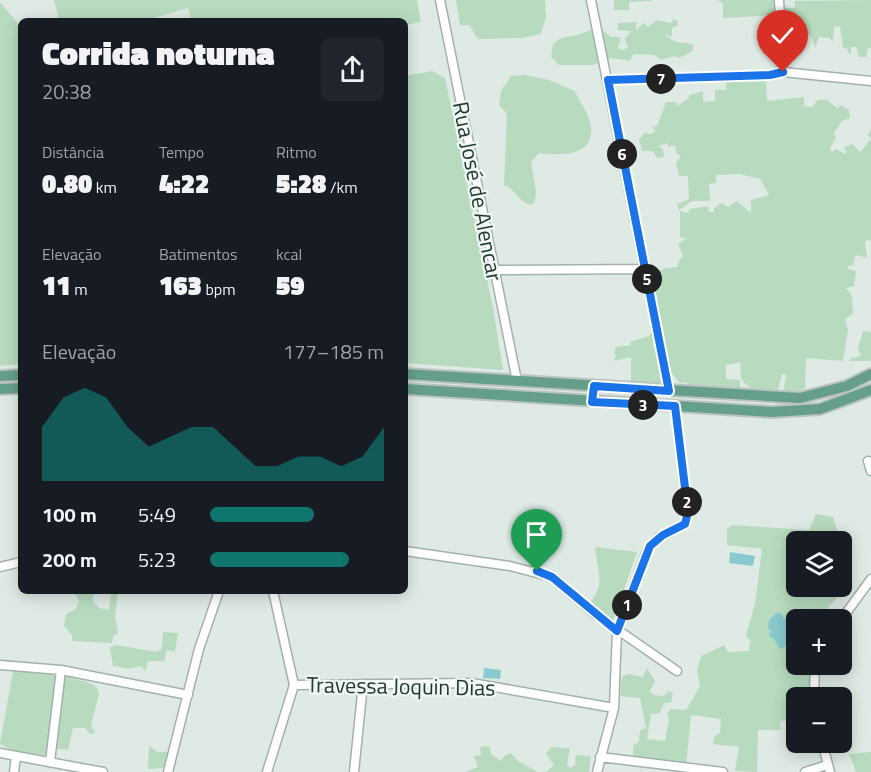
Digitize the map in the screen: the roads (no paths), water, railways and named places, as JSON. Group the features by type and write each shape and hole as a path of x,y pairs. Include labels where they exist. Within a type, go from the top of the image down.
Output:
{"main road":[{"path":"408,374 800,398 847,386 871,374"},
{"path":"0,376 18,375"},
{"path":"592,402 594,386"},
{"path":"0,389 18,388"},
{"path":"408,389 592,402 804,412 836,405 871,390"}],"street":[{"name":"Rua José de Alencar","path":"440,0 517,381"},
{"path":"591,0 669,391"},
{"path":"779,0 783,72"},
{"path":"608,80 770,75 783,72 871,81"},
{"path":"494,270 645,269"},
{"path":"597,772 614,708 617,631 650,546 663,535 682,526 688,512 675,406"},
{"path":"868,461 871,471"},
{"path":"408,551 484,561 552,577 617,631 676,671"},
{"path":"0,567 18,563"},
{"path":"849,609 871,579"},
{"path":"168,772 200,649 218,594"},
{"path":"267,772 294,685 274,594"},
{"path":"0,665 61,670 188,695"},
{"path":"50,762 61,670"},
{"name":"Travessa Joquin Dias","path":"294,685 472,683 614,708"},
{"path":"354,772 363,684"},
{"path":"0,753 103,772"},
{"path":"805,772 828,769 824,753"},
{"path":"14,772 16,756"},
{"path":"600,757 689,771 723,772"}],"water":[{"path":"730,552 755,556 753,566 729,563"},
{"path":"776,613 780,613 786,618 786,646 780,649 770,637 769,633 772,632 768,628 769,620"},
{"path":"484,668 501,670 500,679 483,678"}]}
